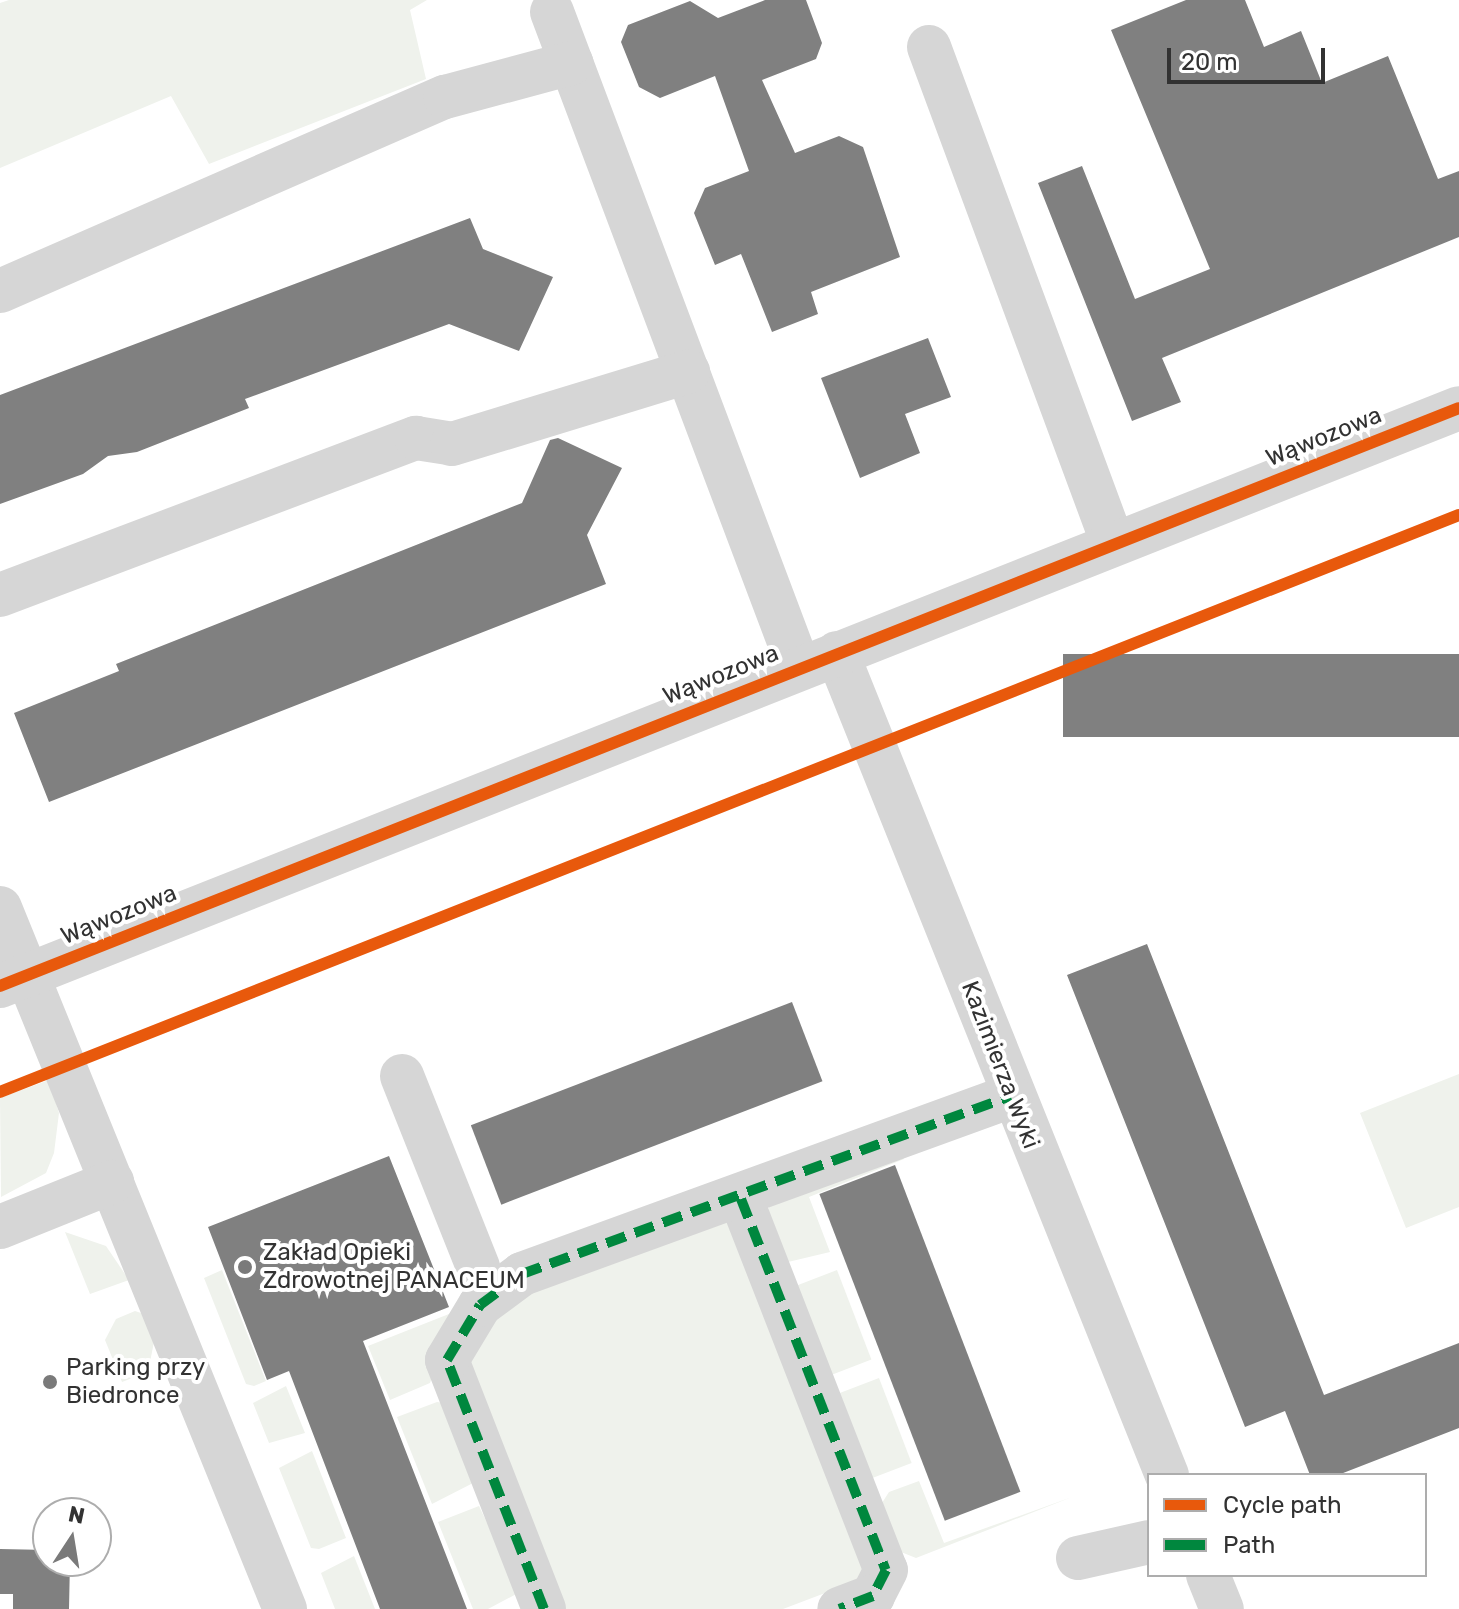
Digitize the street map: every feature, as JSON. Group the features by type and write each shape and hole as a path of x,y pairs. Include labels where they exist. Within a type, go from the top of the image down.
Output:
{"street":[{"name":"Kazimierza Wyki","path":"552,12 688,372 1011,1096 1166,1473"},
{"path":"929,47 1113,544"},
{"path":"0,291 445,97 572,63"},
{"path":"0,595 416,438 452,444 688,372"},
{"name":"Wąwozowa","path":"16,980 1459,408"},
{"path":"0,908 16,980 112,1182 285,1609"},
{"path":"402,1076 478,1267"},
{"path":"544,1609 447,1360 480,1305 522,1274 741,1199 1011,1096"},
{"path":"0,1227 112,1182"},
{"path":"741,1199 886,1570 873,1596 839,1609"},
{"path":"1078,1558 1147,1542"},
{"path":"1209,1577 1222,1609"}],"shaded area":[{"path":"9,0 427,0 410,10 426,79 209,164 171,96 0,168 0,3"},
{"path":"1459,1074 1459,1207 1406,1228 1360,1113"},
{"path":"49,1080 59,1113 54,1153 46,1173 1,1197 0,1098"},
{"path":"896,1141 904,1159 809,1197 830,1252 788,1262 768,1209 780,1186"},
{"path":"732,1215 869,1565 862,1579 783,1609 563,1609 465,1358 511,1297"},
{"path":"65,1232 106,1246 129,1280 90,1294"},
{"path":"222,1270 266,1381 254,1386 246,1384 204,1278"},
{"path":"837,1270 871,1360 831,1375 797,1285"},
{"path":"135,1311 144,1314 154,1342 148,1372 122,1382 105,1340 116,1319"},
{"path":"454,1312 430,1383 390,1400 368,1346"},
{"path":"879,1378 912,1463 872,1478 840,1393"},
{"path":"286,1386 305,1433 269,1443 253,1403"},
{"path":"437,1402 444,1403 475,1482 432,1504 397,1417"},
{"path":"312,1451 346,1538 319,1549 311,1548 279,1468"},
{"path":"919,1481 944,1543 1072,1497 916,1558 901,1552 880,1506 889,1492"},
{"path":"479,1506 520,1592 488,1609 473,1609 438,1522"},
{"path":"354,1556 375,1609 335,1609 321,1573"}],"building":[{"path":"765,0 806,0 822,43 816,59 762,80 795,153 839,136 863,147 900,257 811,292 818,314 772,332 741,254 715,265 694,213 705,188 749,171 715,76 660,98 639,87 621,42 628,25 690,1 718,18"},
{"path":"1186,0 1245,0 1264,47 1301,31 1322,83 1388,56 1438,179 1459,171 1459,237 1162,358 1181,402 1132,421 1038,183 1082,166 1135,299 1210,269 1111,30"},
{"path":"470,218 483,249 553,277 519,351 449,324 245,399 249,408 137,452 108,456 83,474 0,504 0,395"},
{"path":"928,338 951,397 905,414 920,453 860,478 821,378"},
{"path":"558,438 622,468 587,535 606,584 49,802 14,713 119,671 116,664 522,503 550,440"},
{"path":"1063,654 1459,654 1459,737 1063,737"},
{"path":"1147,944 1324,1395 1459,1343 1459,1428 1343,1473 1309,1473 1285,1411 1245,1427 1067,975"},
{"path":"792,1002 822,1081 501,1205 471,1125"},
{"path":"389,1156 449,1307 363,1341 467,1609 380,1609 289,1371 267,1380 208,1227"},
{"path":"895,1165 1020,1492 945,1521 819,1194"},
{"path":"0,1549 32,1550 32,1577 70,1577 69,1609 13,1609 13,1594 0,1594"}],"marked path":[{"path":"544,1609 447,1360 480,1305 522,1274 1011,1096"},
{"path":"741,1199 886,1570 873,1596 839,1609"}],"cycle path":[{"path":"0,986 1459,408"},
{"path":"0,1092 1459,515"}],"place":[{"name":"Zakład Opieki Zdrowotnej PANACEUM","path":"245,1267"},
{"name":"Parking przy Biedronce","path":"50,1382"}]}
